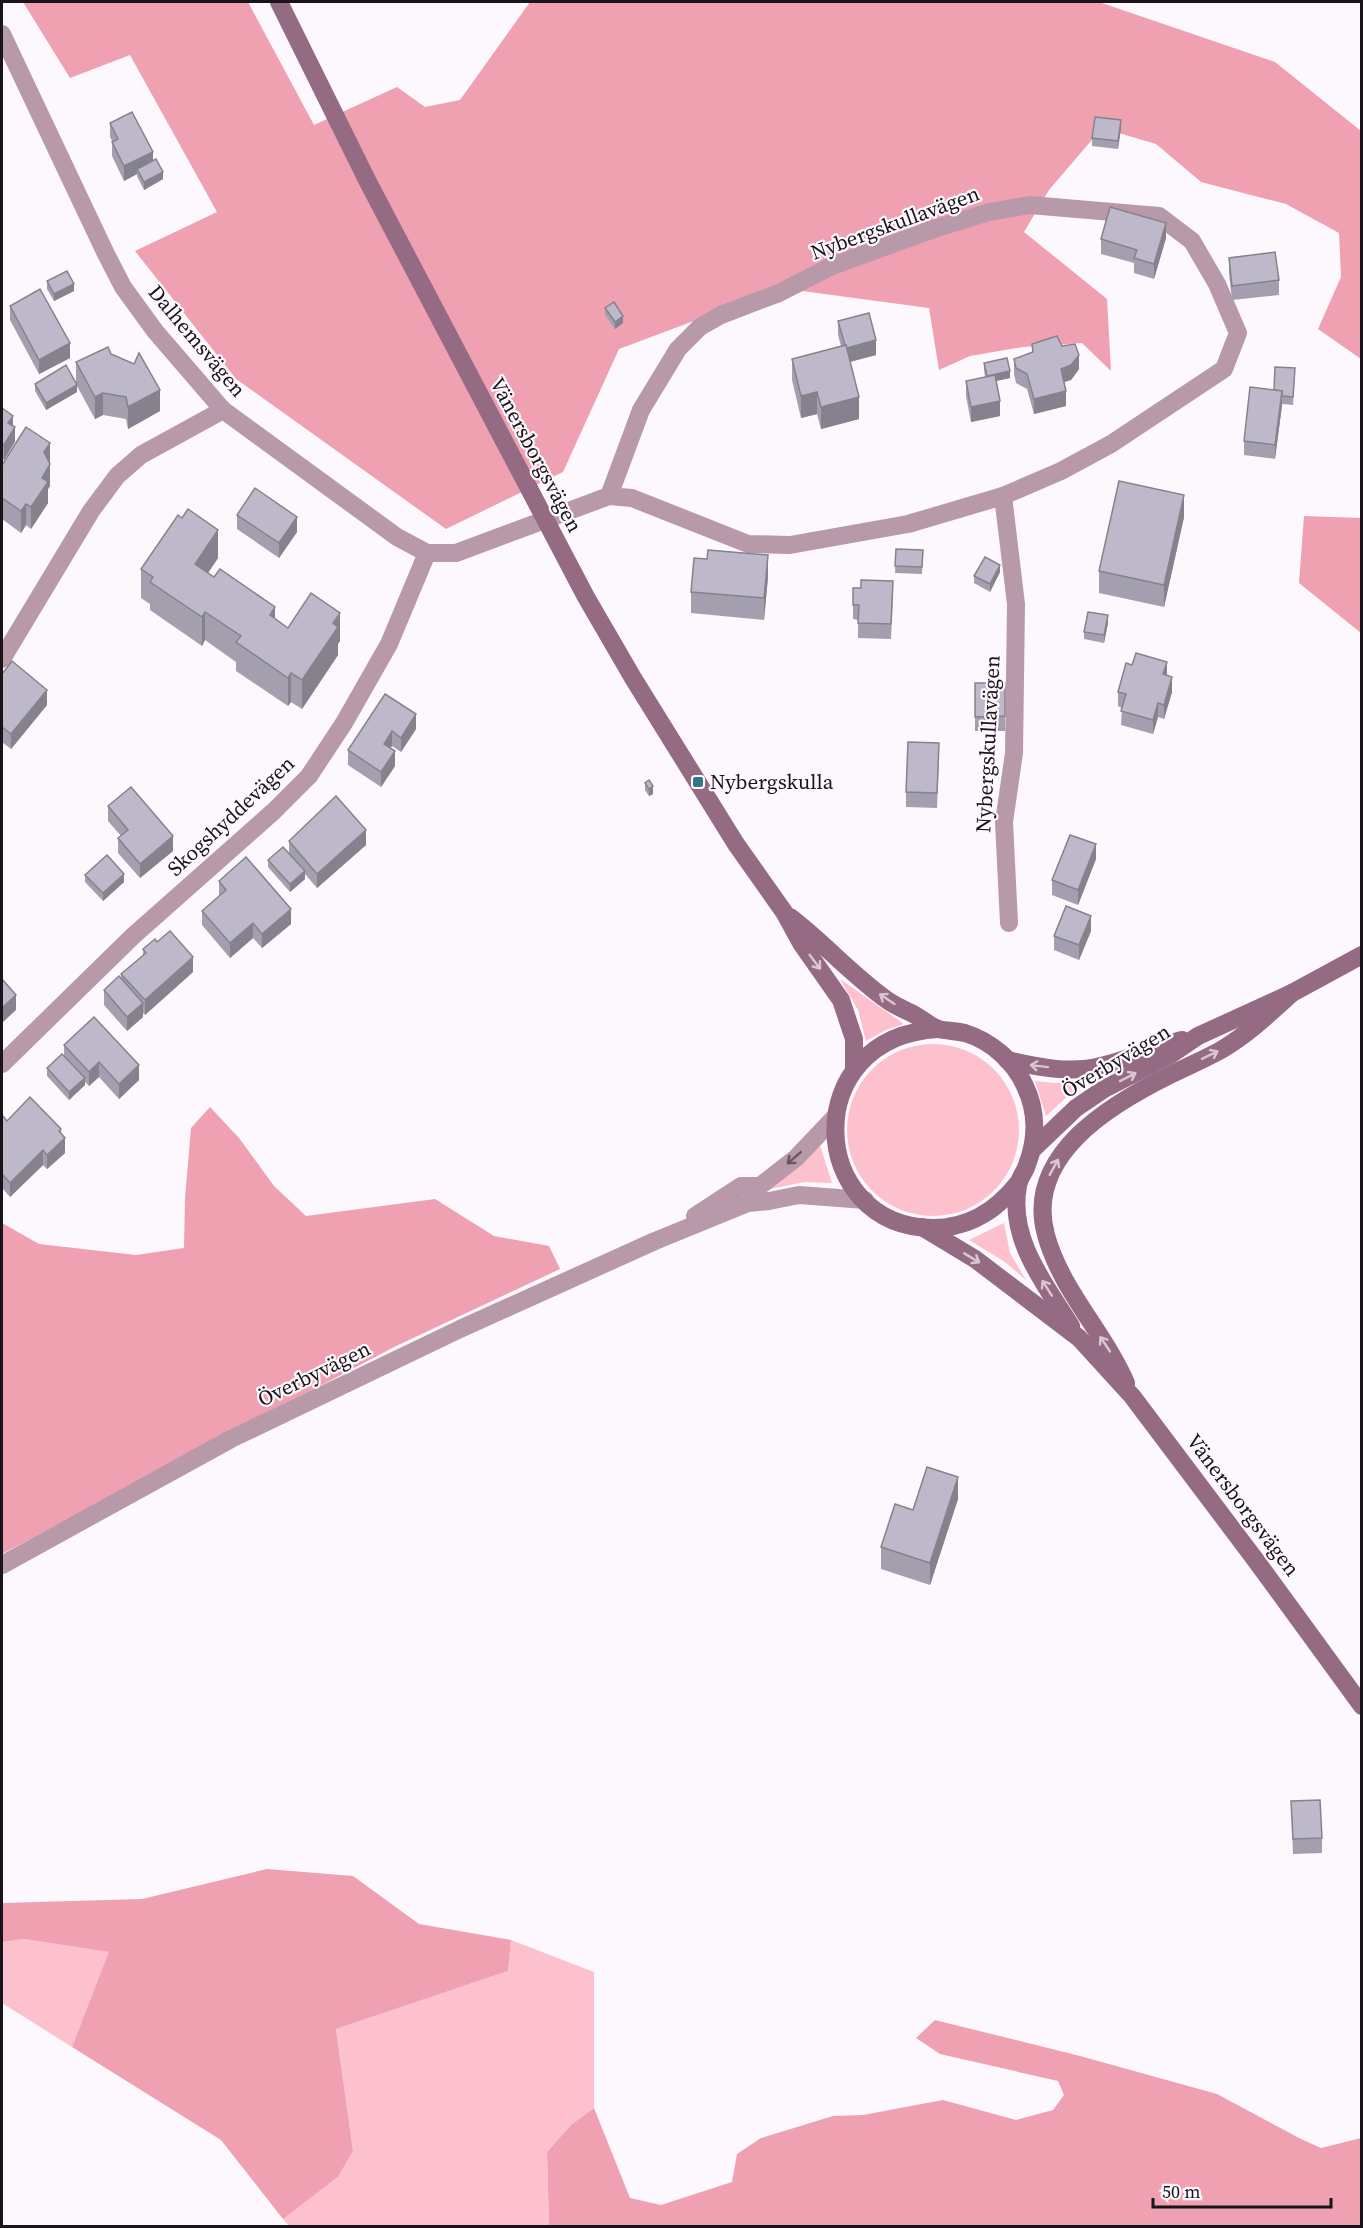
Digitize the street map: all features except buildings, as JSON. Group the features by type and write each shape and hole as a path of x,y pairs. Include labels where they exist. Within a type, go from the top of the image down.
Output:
{"main road":[{"name":"Vänersborgsvägen","path":"279,2 368,182 545,520 633,678 736,844 784,912 801,944 841,1000 854,1039 854,1069 842,1091 835,1117 836,1147 840,1162 855,1189 887,1217 922,1227 975,1259 1079,1338"},
{"name":"Vänersborgsvägen","path":"784,912 812,933 850,970 888,1001 938,1029 965,1033 978,1038 990,1045 1019,1074 1030,1098 1035,1124 1032,1150 1018,1184 1017,1202 1020,1233 1032,1264 1079,1338 1132,1396 1362,1706"},
{"name":"Överbyvägen","path":"1032,1150 1076,1108 1104,1089 1170,1055 1198,1036 1292,993 1362,955"},
{"path":"1132,1396 1116,1359 1060,1270 1047,1237 1042,1217 1043,1197 1049,1174 1054,1163 1067,1147 1102,1115 1133,1095 1249,1033 1292,993"},
{"path":"854,1069 877,1046 891,1038 922,1029 938,1029"},
{"name":"Överbyvägen","path":"1007,1060 1044,1067 1099,1067 1162,1045 1198,1036"},
{"path":"922,1227 951,1227 977,1219 1000,1204 1018,1184"}],"street":[{"name":"Dalhemsvägen","path":"2,34 123,287 154,331 223,410 397,537 427,553 456,553 545,520"},
{"name":"Nybergskullavägen","path":"545,520 609,496 632,498 748,544 790,545 908,524 1003,496 1061,471 1111,444 1224,369 1238,333 1217,284 1192,241 1159,216 1030,205 989,212 934,229 832,266 779,293 721,315 700,327 678,349 641,410 609,496"},
{"path":"2,659 91,511 117,476 141,455 223,410"},
{"name":"Nybergskullavägen","path":"1003,496 1016,604 1014,753 1004,822 1009,923"},
{"name":"Skogshyddevägen","path":"2,1064 133,936 274,811 309,776 344,723 389,644 427,553"},
{"name":"Överbyvägen","path":"655,1241 741,1186 760,1186 796,1158 835,1117"},
{"name":"Överbyvägen","path":"2,1565 231,1439 460,1329 655,1241 748,1203 769,1202 799,1195 865,1200"}],"shaded area":[{"path":"23,2 248,2 314,125 397,87 425,107 460,100 530,2 1099,2 1275,62 1361,131 1361,359 1318,329 1341,277 1339,233 1286,204 1201,182 1156,144 1102,128 1049,190 1024,232 1107,299 1111,371 1082,343 1023,347 970,356 939,370 929,308 802,291 691,322 619,349 563,472 446,529 236,379 135,251 217,212 130,55 70,78"},
{"path":"1304,516 1361,518 1361,633 1299,583"},
{"path":"840,979 904,1024 886,1030 866,1041 858,1010"},
{"path":"933,1044 950,1045 966,1050 981,1058 994,1069 1005,1082 1013,1097 1018,1113 1018,1147 1013,1163 1005,1178 994,1191 981,1202 966,1210 950,1215 933,1216 916,1215 900,1210 885,1202 872,1191 861,1178 853,1163 848,1147 847,1130 848,1113 853,1097 861,1082 872,1069 885,1058 900,1050 916,1045"},
{"path":"1035,1081 1055,1083 1088,1081 1046,1116"},
{"path":"210,1107 239,1138 274,1186 306,1216 435,1199 494,1236 549,1246 560,1269 394,1347 2,1554 2,1223 39,1244 136,1255 184,1248 185,1198 191,1128"},
{"path":"820,1145 832,1183 805,1182 760,1191"},
{"path":"1004,1223 1010,1253 1026,1280 1005,1262 969,1240"},
{"path":"267,1869 353,1876 419,1924 511,1940 508,1971 336,2029 353,2151 338,2177 283,2219 221,2140 72,2047 109,1952 24,1939 2,1942 2,1903 142,1899"},
{"path":"24,1939 110,1952 72,2047 2,2003 2,1942"},
{"path":"511,1940 594,1972 594,2108 571,2125 547,2152 549,2226 289,2226 283,2219 338,2177 353,2151 336,2029 508,1971"},
{"path":"935,2020 1080,2056 1217,2094 1321,2148 1361,2138 1361,2226 549,2226 547,2152 571,2125 594,2108 630,2198 661,2205 732,2182 737,2154 761,2138 833,2116 863,2115 943,2100 1016,2120 1053,2110 1064,2095 1058,2081 940,2054 916,2038"}],"place":[{"name":"Nybergskulla","path":"698,782"}]}
